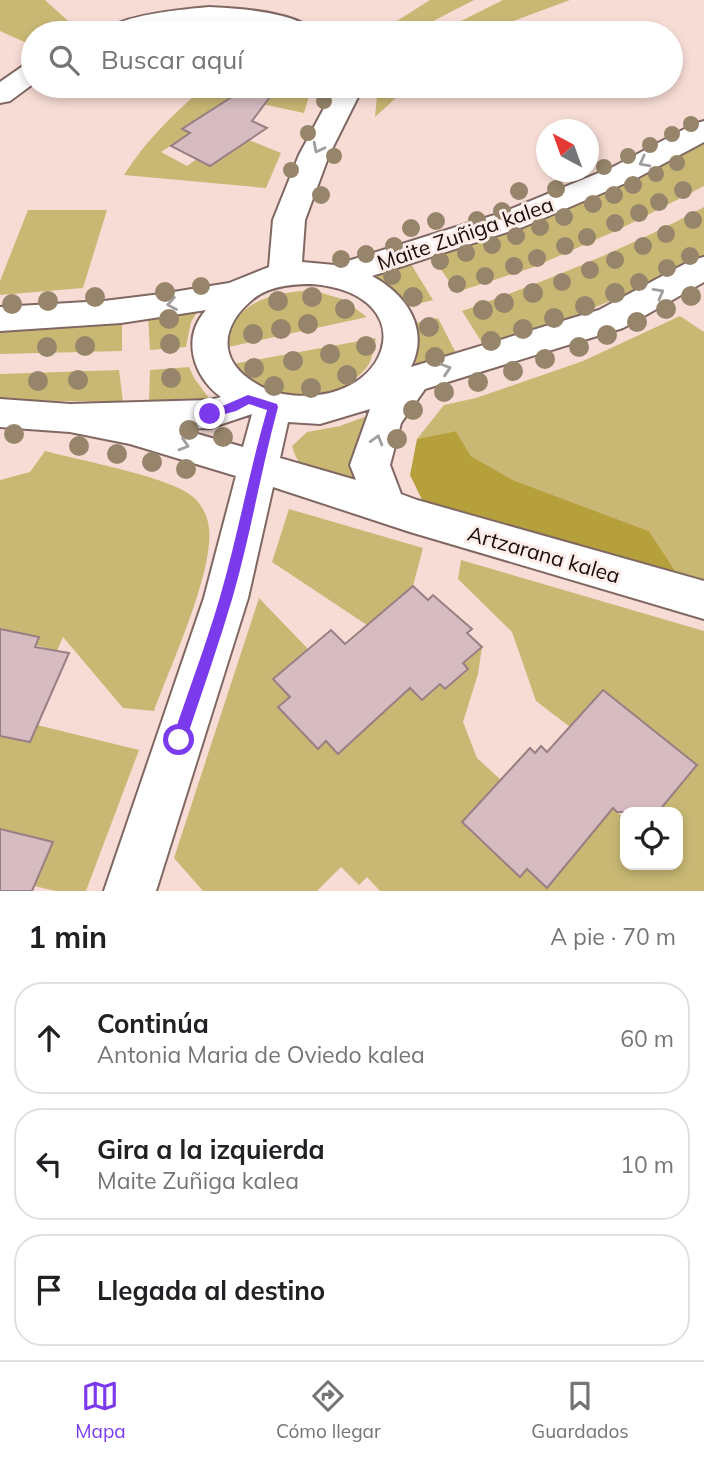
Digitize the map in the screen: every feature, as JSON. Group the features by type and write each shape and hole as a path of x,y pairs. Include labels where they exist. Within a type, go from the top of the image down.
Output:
{"street":[{"path":"164,21 219,14 246,16 262,21"},
{"path":"0,95 21,80"},
{"path":"285,275 289,219 314,155 343,98"},
{"name":"Maite Zuñiga kalea","path":"337,276 512,220 624,173 704,130"},
{"path":"385,505 370,465 396,382 393,369 400,353 402,336 398,319 374,292 337,276 304,273 285,275 260,281 239,293 224,306 213,321 208,338 209,355 216,372 230,387 261,403 301,411 331,408 396,382 611,319 704,268"},
{"path":"0,319 136,309 239,293"},
{"path":"0,413 71,418 210,414 261,403"},
{"path":"130,891 226,597 253,495 261,403"},
{"name":"Artzarana kalea","path":"71,418 130,429 704,600"}],"shaded area":[{"path":"0,0 45,0 68,21 21,21 21,41 0,31"},
{"path":"430,0 474,0 433,21 397,21"},
{"path":"503,0 570,0 513,21 461,21"},
{"path":"192,98 235,98 214,117 206,113 183,128 190,133 161,152 187,166 197,159 210,166 249,140 281,153 266,188 124,175 178,110"},
{"path":"235,98 308,98 304,113"},
{"path":"377,98 396,98 375,117"},
{"path":"704,142 704,186 620,229 534,267 457,292 432,257 588,200"},
{"path":"704,207 704,257 596,307 486,349 462,311 585,264"},
{"path":"28,210 107,210 83,288 0,295 0,281"},
{"path":"411,264 433,300 406,307 364,275"},
{"path":"312,290 342,299 367,317 228,347 231,331 246,309 270,297"},
{"path":"199,309 191,322 186,347 150,350 148,316"},
{"path":"680,316 704,332 704,585 680,578 649,531 513,480 471,456 456,431 417,439 444,405 476,398 583,361"},
{"path":"122,317 122,351 0,354 0,329"},
{"path":"438,318 458,357 413,370 418,353 416,323"},
{"path":"376,338 369,364 362,373 342,387 318,395 293,398 275,395 254,384 233,364"},
{"path":"189,367 214,405 149,403 150,370"},
{"path":"119,370 123,402 0,400 0,374"},
{"path":"378,412 360,489 309,472 296,457 292,446 307,432 340,426"},
{"path":"456,431 471,456 513,480 649,531 680,578 424,504 410,475 417,439"},
{"path":"45,451 164,482 192,496 206,514 209,547 205,569 189,620 154,711 123,708 63,637 57,651 35,645 39,637 0,636 0,480 30,472"},
{"path":"289,509 423,548 413,586 367,625 272,562"},
{"path":"461,560 704,631 704,891 380,891 367,877 359,885 341,867 317,891 203,891 174,858 259,598 309,650 273,679 290,697 279,706 326,741 337,754 410,688 440,684 446,689 468,669 463,663 482,647 478,674 463,722 477,758 501,780 462,822 520,877 527,869 547,887 613,808 620,814 620,870 683,870 683,807 662,807 697,765 604,690 570,727 536,701 512,632 458,579"},
{"path":"37,725 139,750 86,891 56,891 34,886 52,842 0,829 0,736 29,742"}],"building":[{"path":"230,98 269,98 252,121 267,128 210,166 171,146 190,133 182,129"},
{"path":"413,586 428,600 433,595 472,629 467,633 482,647 463,663 468,669 445,689 440,684 422,700 410,688 338,754 326,741 318,749 278,707 290,697 273,679 331,630 345,644"},
{"path":"0,629 39,637 35,647 69,653 30,742 0,736"},
{"path":"603,690 697,765 662,807 620,807 620,812 613,808 547,888 527,869 520,877 462,822 530,748 535,753 541,746 547,752"},
{"path":"0,829 53,842 32,891 0,891"}],"route":[{"path":"179,740 226,597 253,495 256,466 273,407 248,399 232,408 210,414"}]}
